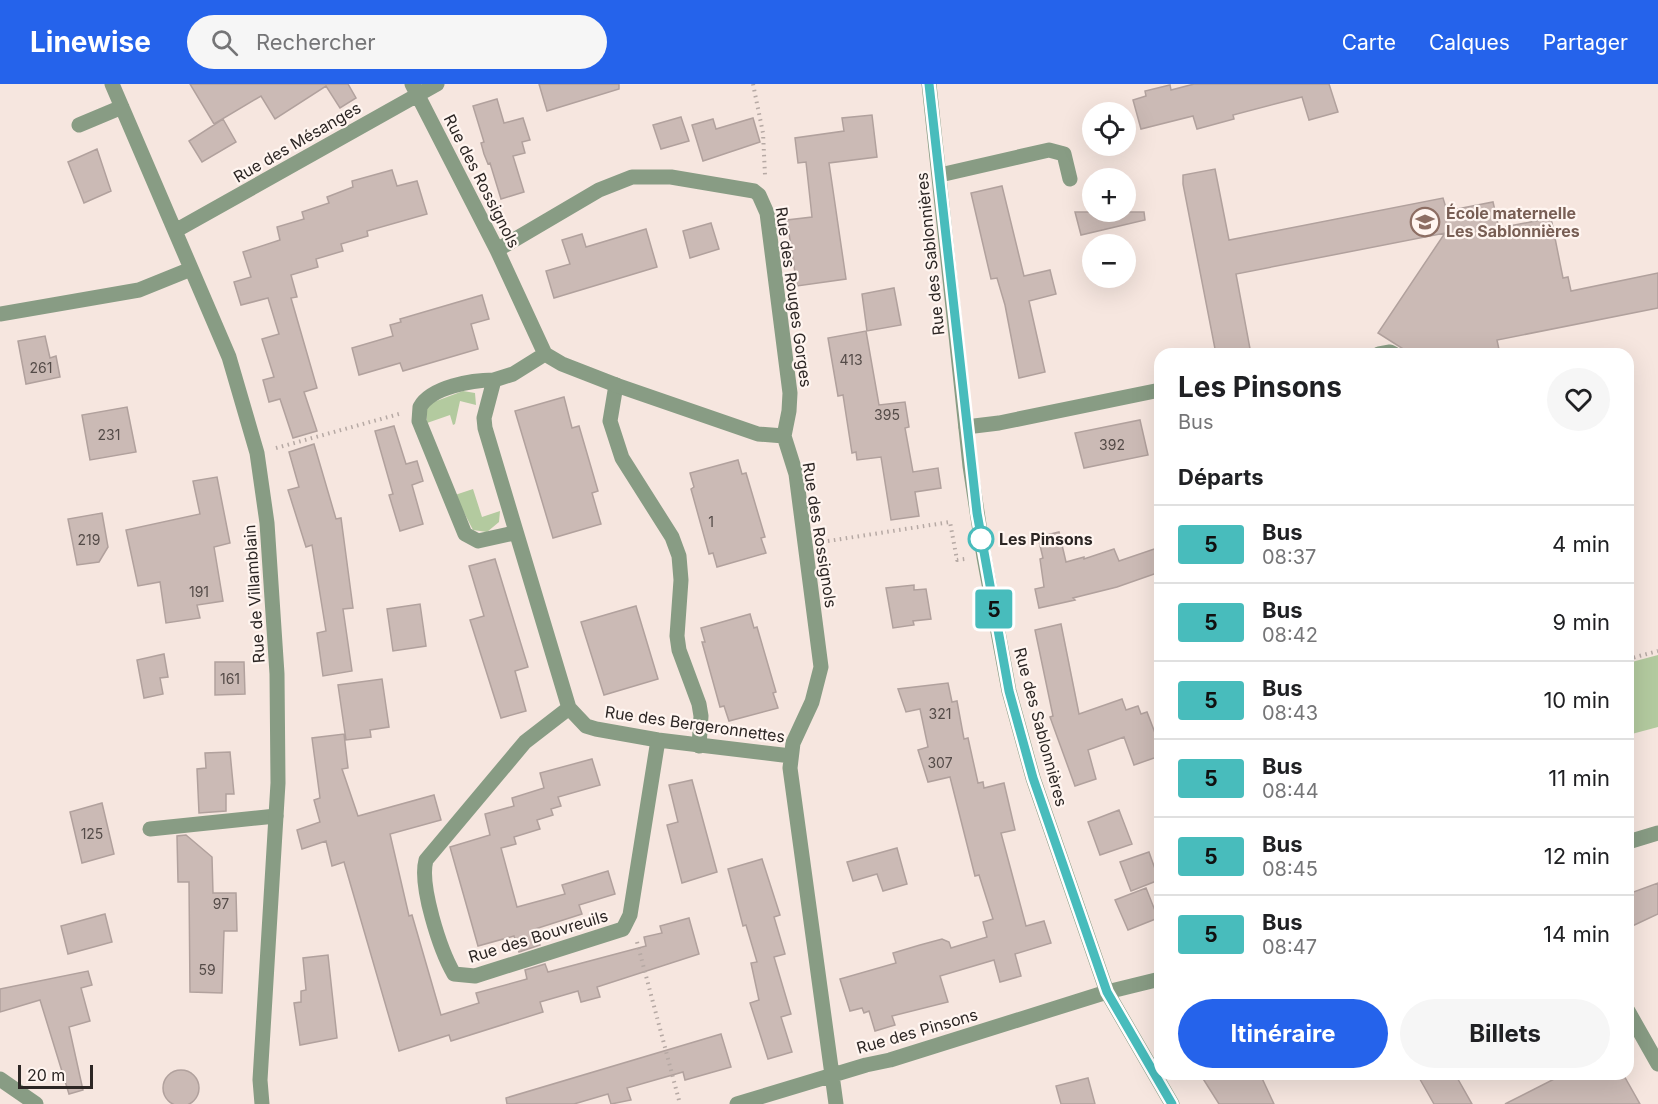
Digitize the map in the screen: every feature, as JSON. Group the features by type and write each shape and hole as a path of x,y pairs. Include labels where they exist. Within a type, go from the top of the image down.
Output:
{"street":[{"name":"Rue de Villamblain","path":"112,84 229,357 245,403 257,453 267,523 278,685 276,816 258,1100"},
{"name":"Rue des Mésanges","path":"175,231 414,89 437,84"},
{"name":"Rue des Sablonnières","path":"929,84 966,427 982,548 1009,691 1033,778 1107,992 1154,1073"},
{"name":"Rue des Rossignols","path":"414,89 497,250 545,354"},
{"path":"79,125 122,107"},
{"path":"940,175 1049,150 1064,154 1070,179"},
{"name":"Rue des Rouges Gorges","path":"497,250 599,190 632,177 671,177 746,188 759,195 767,213 790,393 789,411 783,436"},
{"path":"0,314 139,290 191,269"},
{"path":"514,533 478,541 465,534 419,421 423,401 433,393 513,374 545,354 562,364 616,385 758,434 783,436"},
{"path":"494,380 484,417 485,428 514,533 523,552 568,708"},
{"path":"616,385 610,421 622,458 672,537 679,556 681,580 677,636 679,650 699,704 701,716 699,746"},
{"path":"966,427 999,423 1154,391"},
{"name":"Rue des Rossignols","path":"783,436 796,474 821,667 819,680 793,743 791,782 836,1104"},
{"name":"Rue des Bergeronnettes","path":"568,708 586,726 699,746 791,756"},
{"name":"Rue des Bouvreuils","path":"568,708 525,742 426,860 423,872 446,959 454,974 475,976 623,929 629,922 658,740"},
{"path":"150,829 276,816"},
{"path":"1634,840 1658,833"},
{"name":"Rue des Pinsons","path":"737,1104 901,1057 1107,992 1154,981"},
{"path":"1634,1022 1658,1064"},
{"path":"0,1079 36,1104"},
{"name":"Rue des Sablonnières","path":"1158,1080 1172,1104"}],"path":[{"path":"753,84 763,133 766,162 763,189 759,195"},
{"path":"270,450 404,413 419,414"},
{"path":"816,543 950,522 957,560 972,558"},
{"path":"1634,657 1658,651"},
{"path":"629,922 634,930 680,1104"}],"green space":[{"path":"463,391 475,393 476,405 460,401 455,424 453,425 450,415 427,423 426,410 431,403"},
{"path":"473,489 482,517 500,511 499,522 487,532 473,530 455,495"},
{"path":"1658,655 1658,727 1634,733 1634,661"}],"building":[{"path":"190,84 348,84 356,98 340,108 326,86 275,119 261,96 214,124"},
{"path":"539,84 619,84 619,89 547,111"},
{"path":"1194,84 1329,84 1338,112 1309,120 1302,97 1233,115 1234,119 1197,129 1193,116 1141,129 1136,102 1133,100 1146,96 1145,91 1170,85 1171,90"},
{"path":"497,99 504,123 523,118 530,140 522,142 525,153 513,156 524,192 501,199 490,163 488,164 484,154 481,143 484,142 473,106"},
{"path":"872,115 877,157 829,163 846,279 797,286 787,220 812,217 806,162 798,163 795,138 844,131 842,118"},
{"path":"681,117 689,141 661,149 653,125"},
{"path":"753,118 760,142 703,161 692,125 713,119 716,129"},
{"path":"223,119 236,142 202,162 189,141"},
{"path":"97,149 111,191 84,203 68,162"},
{"path":"1215,169 1229,240 1443,198 1447,211 1493,202 1499,228 1551,218 1563,278 1568,277 1571,291 1658,273 1658,308 1497,340 1499,348 1402,348 1378,333 1445,233 1236,274 1250,348 1215,348 1183,175"},
{"path":"392,170 397,186 417,181 427,214 367,231 368,236 341,244 343,251 316,259 318,267 291,275 297,297 291,298 317,388 304,392 317,431 293,438 280,399 269,402 263,380 274,377 262,339 279,334 268,298 241,305 234,282 251,277 243,252 280,240 277,227 304,219 302,212 329,203 327,197 353,187 352,181"},
{"path":"1002,186 1024,276 1050,270 1056,294 1029,301 1045,372 1019,378 1005,305 997,278 991,279 971,193"},
{"path":"1075,212 1082,212 1082,222 1136,222 1136,212 1144,212 1145,220 1081,235"},
{"path":"711,223 719,249 690,258 683,231"},
{"path":"646,229 657,267 554,298 546,271 570,264 562,240 582,234 586,247"},
{"path":"894,288 901,325 867,331 862,294"},
{"path":"482,295 489,319 471,324 478,349 403,371 400,363 359,375 352,348 393,336 390,325 401,322 400,319"},
{"path":"866,331 879,405 905,402 909,427 905,428 913,472 938,468 941,488 915,492 919,516 891,520 881,457 857,460 856,452 852,453 843,395 838,396 828,338"},
{"path":"45,336 50,358 56,356 60,377 26,384 18,341"},
{"path":"564,397 572,428 579,426 598,491 592,493 601,524 553,538 515,411"},
{"path":"127,407 136,452 90,460 82,415"},
{"path":"1140,420 1148,455 1084,468 1075,433"},
{"path":"394,426 406,464 417,461 423,481 412,485 423,524 400,531 389,495 393,494 375,431"},
{"path":"314,444 336,519 341,518 353,608 343,609 352,671 323,676 317,633 326,631 312,545 306,547 288,490 299,487 289,452"},
{"path":"738,460 742,474 746,473 765,537 761,538 766,553 717,567 713,553 709,554 691,489 694,487 690,473"},
{"path":"217,477 230,543 214,547 223,601 197,605 200,618 166,623 160,582 138,586 126,530 200,514 193,481"},
{"path":"102,513 108,547 99,562 77,565 68,519"},
{"path":"1059,532 1066,562 1084,557 1084,559 1114,549 1119,561 1154,549 1154,574 1117,587 1073,598 1075,600 1039,608 1035,589 1044,587 1040,559 1043,558 1038,537"},
{"path":"495,559 528,667 515,671 526,711 501,718 470,620 484,616 469,566"},
{"path":"914,585 914,590 926,589 931,619 913,621 914,625 893,628 886,588"},
{"path":"420,604 426,646 393,651 387,609"},
{"path":"636,606 658,679 604,695 581,622"},
{"path":"750,614 754,628 757,627 776,692 773,693 778,708 729,721 724,706 720,707 702,642 705,642 701,628"},
{"path":"1061,624 1079,714 1122,699 1126,710 1138,706 1141,714 1147,712 1154,730 1154,758 1134,765 1124,737 1088,750 1096,779 1075,786 1050,717 1053,716 1035,630"},
{"path":"164,654 168,677 160,678 163,694 144,698 137,660"},
{"path":"215,662 244,662 245,694 215,695"},
{"path":"382,679 389,727 370,730 371,737 346,740 338,685"},
{"path":"948,683 952,702 957,701 964,739 968,738 978,783 983,782 984,788 1004,783 1015,830 1001,833 1026,926 1044,921 1051,943 1015,954 1021,976 1000,982 994,960 940,976 948,1002 892,1016 895,1025 875,1031 869,1011 864,1013 862,1008 850,1011 840,979 896,963 893,953 920,945 942,939 949,942 951,948 987,937 983,922 993,919 979,875 975,876 950,777 928,782 918,750 928,747 920,709 906,712 898,689"},
{"path":"344,734 348,768 342,769 358,816 434,795 441,820 390,834 409,916 412,915 441,1015 479,1003 476,993 527,979 525,970 545,964 548,972 646,946 644,937 662,933 660,926 689,918 699,954 597,987 600,997 581,1002 578,991 540,1002 543,1012 451,1041 449,1035 399,1051 344,862 332,866 326,841 302,849 297,830 320,822 314,800 320,798 312,738"},
{"path":"230,752 234,794 226,794 226,811 199,813 197,769 206,768 205,753"},
{"path":"592,759 600,785 558,797 561,806 551,809 553,815 537,820 540,829 514,837 516,844 501,848 517,907 565,894 562,885 608,871 615,894 579,905 582,914 535,929 540,945 519,952 514,936 478,946 450,847 490,835 485,814 514,806 512,798 544,788 540,773"},
{"path":"692,780 717,872 682,883 667,825 678,822 669,785"},
{"path":"102,803 114,854 82,863 70,812"},
{"path":"1119,810 1132,844 1100,855 1088,822"},
{"path":"186,835 212,857 213,893 236,893 237,931 224,931 222,993 190,992 189,882 178,882 177,836"},
{"path":"897,848 907,884 883,891 877,874 853,881 847,862"},
{"path":"1149,852 1154,866 1154,882 1131,891 1120,862"},
{"path":"762,859 780,915 774,917 785,954 774,957 791,1014 781,1017 792,1052 768,1059 750,1003 759,1000 751,963 757,962 746,925 743,926 728,869"},
{"path":"1658,883 1658,914 1634,925 1634,892"},
{"path":"1146,888 1154,908 1154,920 1128,930 1115,900"},
{"path":"105,914 112,942 68,954 61,926"},
{"path":"328,955 337,1038 300,1045 294,1003 301,1002 301,991 306,990 303,958"},
{"path":"88,971 92,985 81,988 90,1021 69,1027 83,1090 69,1094 40,1000 0,1012 0,989"},
{"path":"721,1034 731,1067 685,1080 683,1072 627,1088 631,1100 611,1104 608,1094 574,1104 507,1104 506,1098"},
{"path":"174,1071 188,1071 198,1081 198,1095 188,1105 174,1105 164,1095 164,1081"},
{"path":"1088,1078 1095,1104 1061,1104 1056,1086"},
{"path":"1204,1080 1263,1080 1274,1104 1219,1104"},
{"path":"1420,1080 1458,1080 1472,1104 1434,1104"},
{"path":"1552,1080 1626,1080 1640,1104 1505,1104"}],"bus line":[{"name":"5","path":"929,84 977,513 1009,691 1033,778 1107,992 1154,1074"},
{"name":"5","path":"1158,1080 1172,1104"}],"place":[{"name":"École maternelle Les Sablonnières","path":"1425,222"},
{"name":"Les Pinsons","path":"981,539"}]}
